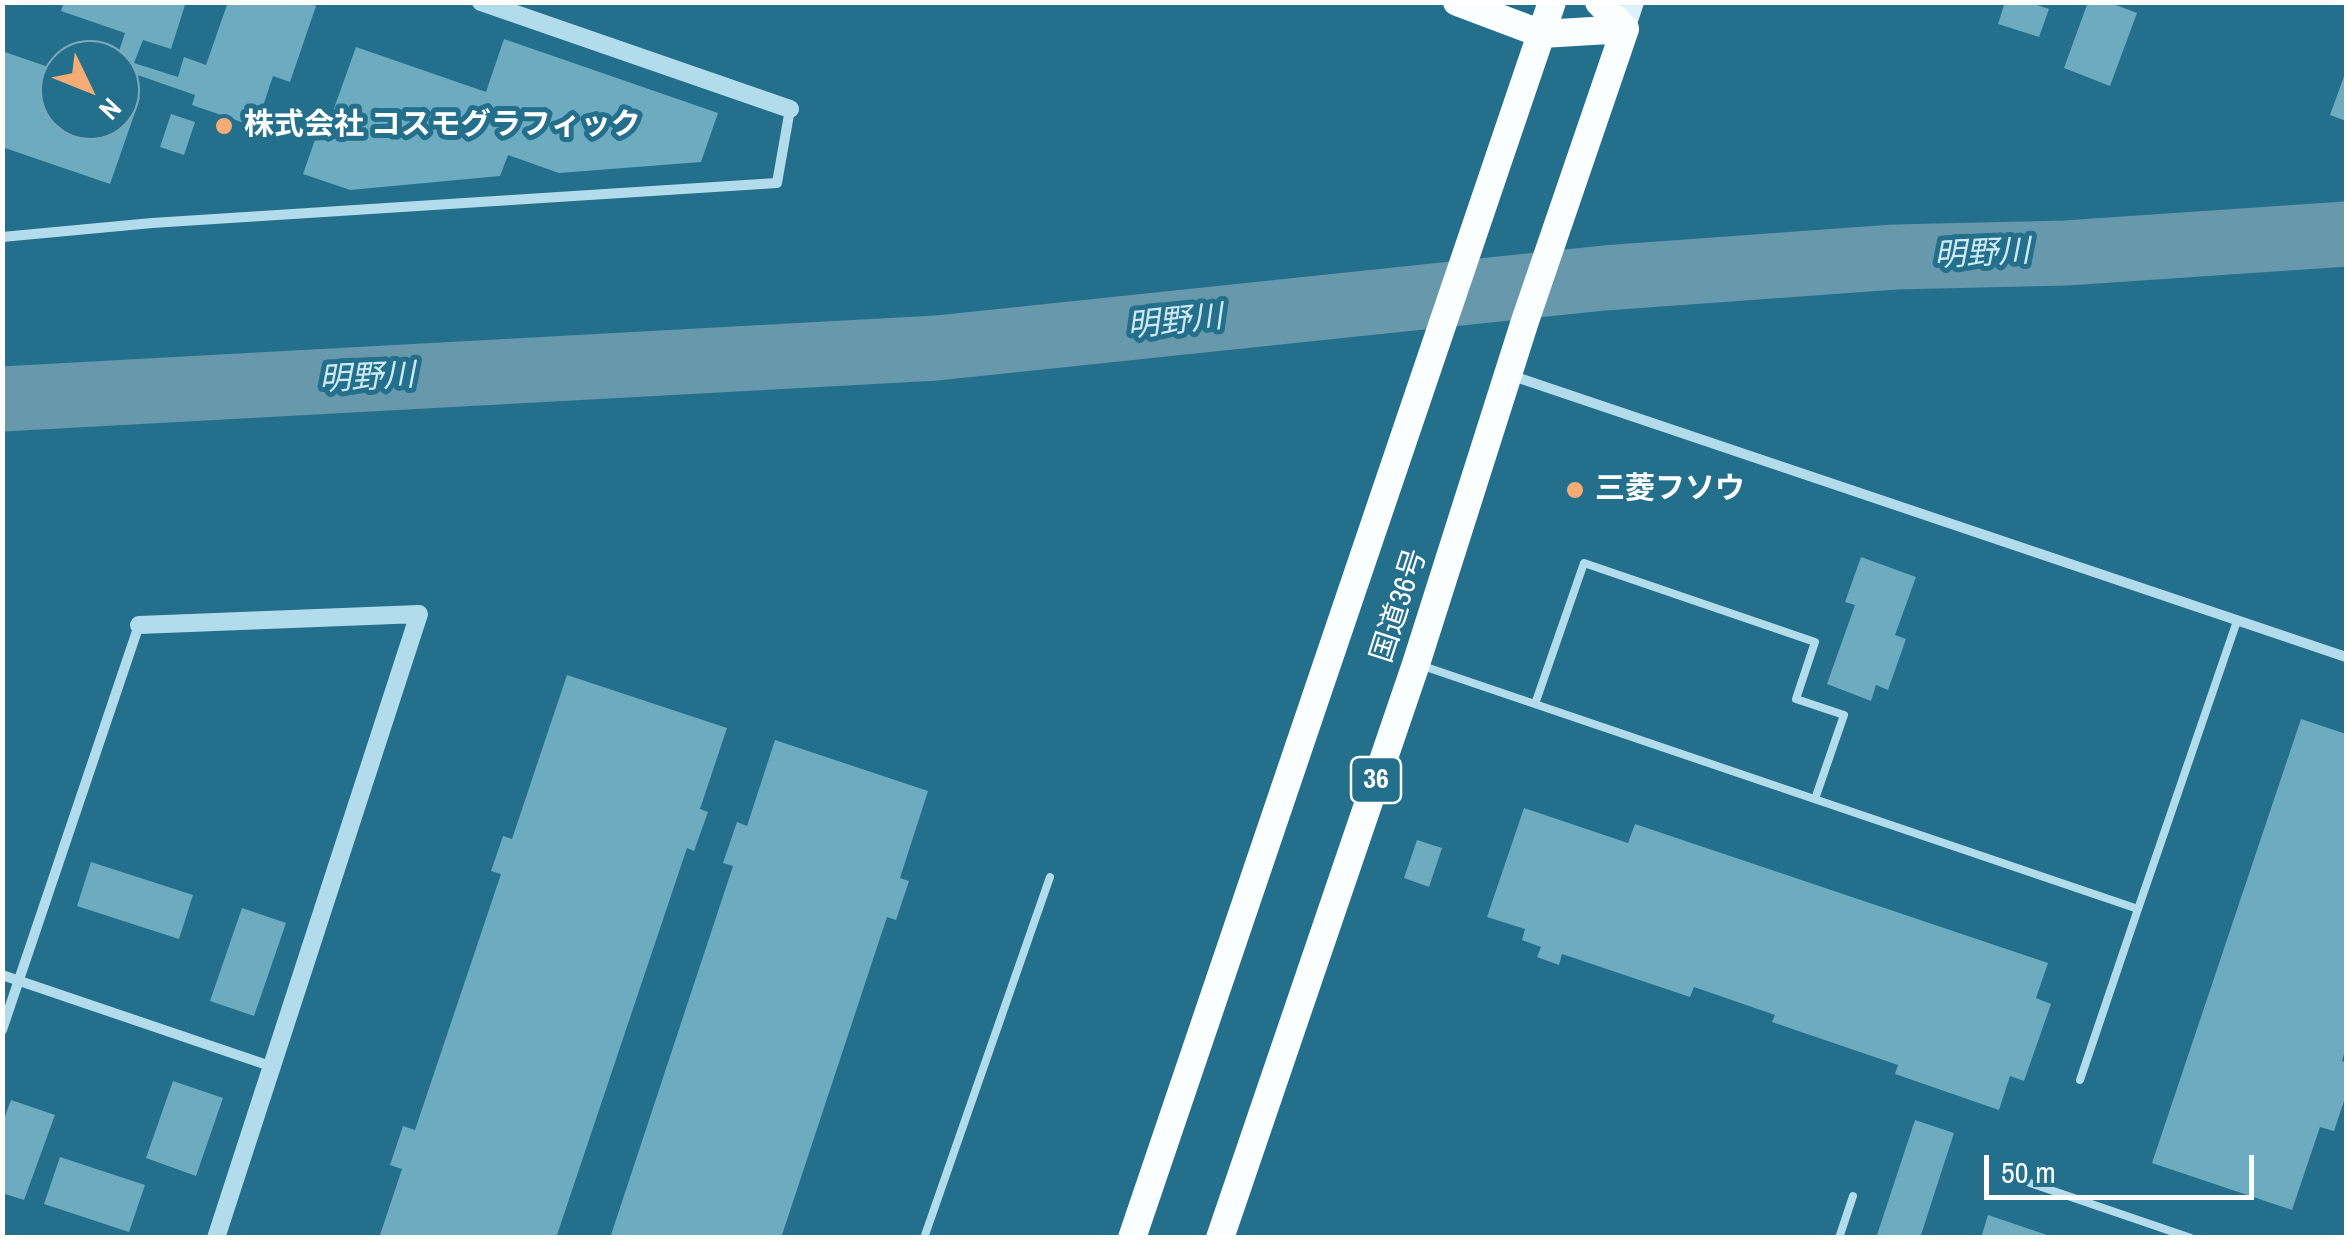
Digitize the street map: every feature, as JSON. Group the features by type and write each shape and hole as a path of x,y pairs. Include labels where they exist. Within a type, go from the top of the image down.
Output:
{"highway":[{"path":"1457,2 1542,34 1629,16"},
{"name":"国道36号","path":"1132,1238 1552,2"},
{"path":"1598,2 1629,16"},
{"name":"国道36号","path":"1220,1238 1416,664 1525,321 1629,16"}],"street":[{"path":"2,236 777,183 790,109 482,2"},
{"path":"1509,375 2346,657"},
{"path":"2,1030 139,625 419,614 216,1238"},
{"path":"2,975 273,1067"}],"lane":[{"path":"1535,704 1584,563 1816,642 1796,698 1844,715 1815,800"},
{"path":"2080,1080 2237,620"},
{"path":"1416,664 2138,909"},
{"path":"924,1238 1050,877"},
{"path":"2030,1184 2191,1238"},
{"path":"1839,1238 1853,1196"}],"building":[{"path":"64,2 186,2 171,49 143,40 140,48 140,40 123,40 125,33 61,11"},
{"path":"228,2 306,2 316,6 290,82 273,76 256,127 192,105 195,95 140,76 140,65 178,77 184,57 206,65"},
{"path":"2005,2 2028,2 2049,9 2039,37 1998,24"},
{"path":"2088,2 2108,2 2137,13 2110,86 2064,68"},
{"path":"504,39 718,113 701,162 559,173 508,155 500,176 350,190 303,174 325,111 332,114 356,47 486,92"},
{"path":"2,51 40,64 40,140 125,140 110,184 2,147"},
{"path":"2346,71 2346,121 2330,115"},
{"path":"171,114 195,122 184,155 160,147"},
{"path":"1861,557 1916,577 1895,635 1906,639 1888,690 1876,685 1871,701 1827,684 1855,605 1845,602"},
{"path":"567,675 727,728 700,809 708,812 694,851 687,848 556,1238 379,1238 402,1169 390,1165 403,1126 415,1130 501,874 491,871 503,836 512,839"},
{"path":"2301,719 2346,734 2346,1047 2342,1061 2346,1063 2346,1095 2334,1131 2320,1127 2292,1210 2152,1163"},
{"path":"775,740 928,791 900,878 909,881 896,920 887,917 781,1238 610,1238 733,866 723,863 737,822 747,826"},
{"path":"1524,808 1628,843 1635,824 2048,963 2036,998 2051,1004 2024,1081 2010,1076 1999,1110 1895,1074 1898,1065 1772,1022 1775,1015 1694,987 1690,997 1562,954 1559,965 1537,957 1541,947 1522,940 1525,929 1487,917"},
{"path":"1417,840 1442,848 1429,887 1404,878"},
{"path":"91,862 193,895 179,939 77,906"},
{"path":"242,908 286,923 254,1016 210,1001"},
{"path":"173,1081 223,1098 196,1176 146,1158"},
{"path":"11,1100 55,1115 24,1200 2,1193 2,1124"},
{"path":"1915,1120 1954,1133 1920,1238 1876,1238"},
{"path":"60,1157 145,1185 129,1232 44,1204"},
{"path":"1988,1215 2053,1237 2053,1238 1981,1238"}],"waterway":[{"name":"明野川","path":"2,399 937,348 1604,278 1895,257 2066,253 2346,234"}],"place":[{"name":"株式会社 コスモグラフィック","path":"224,126"},
{"name":"三菱フソウ","path":"1575,490"}]}
